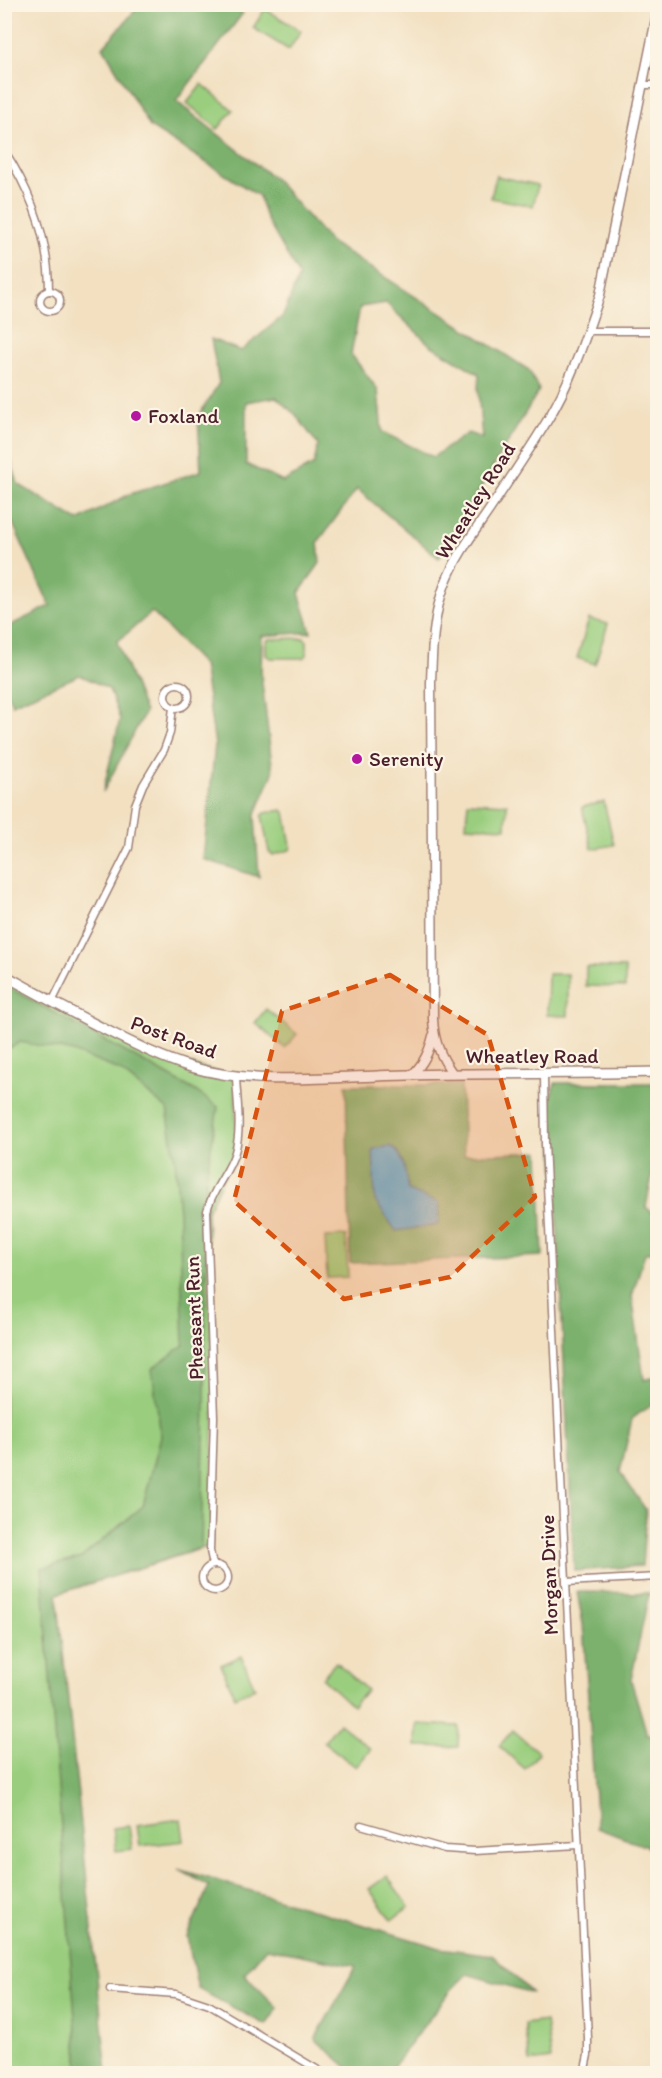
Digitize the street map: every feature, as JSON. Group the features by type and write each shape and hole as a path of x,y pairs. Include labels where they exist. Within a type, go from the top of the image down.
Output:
{"main road":[{"name":"Post Road","path":"4,975 152,1053 192,1068 236,1077 453,1074"},
{"name":"Wheatley Road","path":"453,1074 544,1075 657,1072"}],"street":[{"name":"Wheatley Road","path":"453,1074 439,1053 434,1032 431,683 432,647 437,614 445,585 459,554 547,421 568,383 587,332 600,295 657,9"},
{"path":"642,84 657,85"},
{"path":"4,150 33,202 42,230 49,291"},
{"path":"587,332 657,331"},
{"path":"52,1002 129,848 135,805 143,785 164,750 170,733 173,707"},
{"name":"Wheatley Road","path":"412,1075 430,1050 434,1032"},
{"name":"Morgan Drive","path":"544,1075 545,1144 588,2038 588,2055 584,2073"},
{"name":"Pheasant Run","path":"213,1565 210,1551 214,1417 207,1211 210,1198 228,1170 236,1151 238,1126 236,1077"},
{"name":"Pheasant Run","path":"213,1565 221,1566 228,1575 227,1583 218,1590 206,1586 203,1578 205,1570 213,1565"},
{"path":"566,1582 657,1577"},
{"path":"361,1825 445,1850 475,1851 578,1845"},
{"path":"110,1989 176,1994 209,2005 321,2072"}],"highlighted area":[{"path":"390,975 488,1035 535,1197 450,1277 344,1299 234,1201 282,1011"}],"green space":[{"path":"140,5 222,5 243,13 176,101 276,180 330,242 529,370 539,390 439,558 357,489 318,542 320,563 299,593 311,632 262,636 261,674 273,773 255,816 259,877 203,859 215,745 203,665 152,612 117,642 145,712 103,792 120,719 109,689 80,675 12,704 5,688 5,628 50,606 5,506 5,440 18,484 78,521 130,494 201,471 198,417 219,383 211,339 241,351 283,316 299,276 266,218 259,196 150,127 103,47","holes":["386,303 430,345 479,374 482,438 468,433 433,457 382,432 378,390 351,354 360,307","276,397 296,415 318,445 314,464 283,482 246,464 246,402"]},
{"path":"265,9 301,31 289,50 253,28"},
{"path":"202,84 233,110 218,129 187,103"},
{"path":"496,176 538,185 533,206 491,198"},
{"path":"589,619 608,624 595,664 577,658"},
{"path":"304,638 307,641 307,655 304,658 270,658 266,655 266,642 269,639"},
{"path":"468,802 507,804 506,828 466,826"},
{"path":"604,802 614,845 592,849 582,807"},
{"path":"282,810 285,812 291,846 290,850 273,855 269,852 262,816 265,813"},
{"path":"586,967 625,968 625,987 586,986"},
{"path":"548,974 568,974 568,1016 547,1015"},
{"path":"4,975 152,1053 236,1077 236,1151 207,1211 214,1417 210,1546 57,1594 102,2073 5,2073"},
{"path":"4,985 194,1090 218,1107 206,1177 205,1404 201,1548 57,1594 107,2073 79,2073 42,1568 81,1558 143,1506 161,1436 152,1369 184,1345 175,1159 167,1109 119,1070 70,1051 20,1042 5,1051"},
{"path":"266,1009 297,1034 285,1048 255,1023"},
{"path":"555,1083 657,1083 657,1156 646,1207 657,1217 657,1252 645,1253 632,1296 644,1380 657,1376 657,1400 632,1419 620,1472 646,1510 642,1566 574,1571 551,1094"},
{"path":"346,1085 461,1085 464,1155 539,1152 543,1256 350,1263"},
{"path":"346,1236 348,1277 327,1278 325,1237"},
{"path":"577,1592 649,1593 631,1680 647,1734 657,1735 657,1851 597,1828 583,1624"},
{"path":"241,1656 255,1688 235,1697 221,1665"},
{"path":"336,1662 367,1690 352,1706 322,1678"},
{"path":"339,1723 371,1749 356,1767 324,1742"},
{"path":"417,1724 459,1726 458,1747 416,1746"},
{"path":"513,1730 539,1753 525,1769 499,1746"},
{"path":"181,1819 184,1841 140,1846 137,1825"},
{"path":"129,1826 132,1849 116,1851 113,1828"},
{"path":"178,1869 440,1948 492,1955 532,1993 467,1974 451,1990 388,2073 354,2073 315,2039 356,1966 266,1948 244,1974 278,2008 266,2025 198,1989 187,1936 209,1886"},
{"path":"387,1876 409,1907 391,1920 369,1889"},
{"path":"546,2021 551,2059 530,2062 525,2024"}],"water":[{"path":"390,1146 402,1160 408,1191 440,1203 438,1225 396,1231 375,1201 373,1149"}],"place":[{"name":"Foxland","path":"136,416"},
{"name":"Serenity","path":"357,759"}]}
